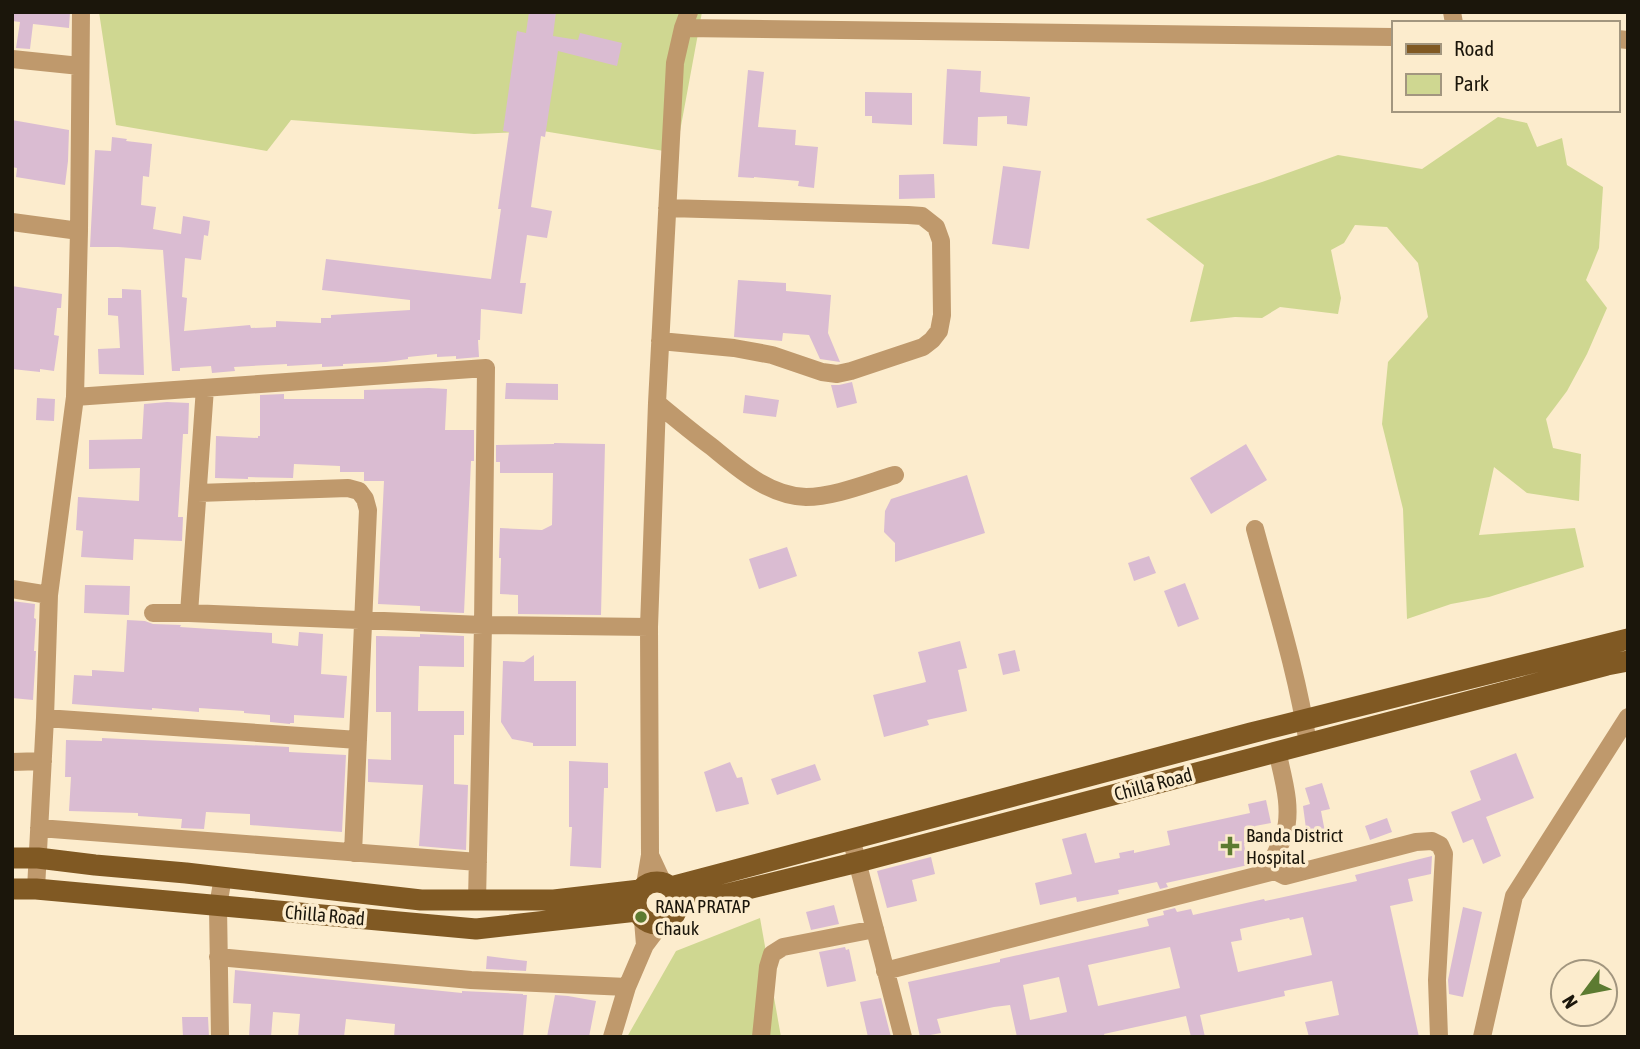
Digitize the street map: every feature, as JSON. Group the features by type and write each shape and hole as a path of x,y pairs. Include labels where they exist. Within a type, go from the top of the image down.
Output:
{"main road":[{"path":"12,858 38,858 421,900 654,901 851,838 1628,639"},
{"name":"Chilla Road","path":"12,889 476,929 654,901 858,862 1628,661"},
{"path":"1079,779 1085,802"}],"street":[{"path":"36,889 49,595 75,397 80,12"},
{"path":"612,1037 627,987 645,945 654,901 650,855 649,627 657,403 675,63 686,20 1392,37"},
{"path":"12,59 80,66"},
{"path":"660,341 734,348 772,355 822,372 837,374 923,347 939,331 942,315 941,241 936,227 922,216 667,208"},
{"path":"12,222 79,232"},
{"path":"75,397 486,368 477,901"},
{"path":"189,613 205,388"},
{"path":"657,403 741,471 788,495 826,495 895,475"},
{"path":"198,493 348,488 359,491 365,499 368,510 353,853"},
{"path":"1255,529 1308,744"},
{"path":"12,589 49,595"},
{"path":"153,613 483,625 649,627"},
{"path":"1482,1037 1514,896 1628,717"},
{"path":"45,718 358,740"},
{"path":"1275,872 1272,863 1284,835 1287,814 1286,788 1277,751"},
{"path":"12,762 43,761"},
{"path":"39,828 478,862"},
{"path":"851,838 903,1037"},
{"path":"885,971 1275,872 1285,876 1416,842 1432,841 1440,845 1444,854 1437,981 1438,1037"},
{"path":"220,1037 218,906 223,877"},
{"path":"761,1037 768,967 772,954 783,947 875,929"},
{"path":"218,957 471,980 627,987"}],"green space":[{"path":"99,12 702,12 676,153 543,131 474,134 291,120 267,151 116,125"},
{"path":"1498,117 1527,123 1537,147 1562,138 1567,165 1603,187 1599,248 1586,280 1607,308 1567,391 1546,419 1553,448 1581,454 1579,501 1527,493 1494,467 1479,535 1575,528 1584,567 1407,619 1403,509 1382,424 1388,362 1428,317 1418,263 1387,227 1355,225 1344,243 1331,250 1341,298 1338,314 1280,307 1262,318 1235,317 1190,322 1204,265 1146,219 1338,155 1422,169"},
{"path":"760,918 781,1037 627,1037 676,951"}],"building":[{"path":"12,12 70,12 69,28 33,24 30,49 16,48 20,22 12,21"},
{"path":"529,12 556,12 553,36 578,40 580,33 622,43 617,66 558,51 545,137 541,136 531,207 552,211 547,238 527,235 520,283 526,283 522,314 481,309 479,357 456,359 456,356 437,357 437,354 343,366 287,364 234,367 235,371 212,373 211,366 172,371 163,250 90,247 95,150 111,151 112,137 152,144 149,177 143,176 141,205 156,207 153,229 181,234 183,216 210,221 208,236 204,235 201,260 185,258 182,297 187,298 184,331 250,325 251,328 276,327 276,321 321,323 321,318 331,318 331,315 410,310 410,300 322,290 326,259 491,279 509,132 503,131 517,31 526,33"},
{"path":"947,69 981,71 980,92 1030,97 1027,126 1007,124 1007,116 978,117 977,146 943,144"},
{"path":"748,70 764,72 758,127 796,130 795,145 818,147 814,188 798,186 799,181 738,177"},
{"path":"865,92 912,93 912,125 872,123 872,116 865,116"},
{"path":"12,120 69,130 65,185 16,177 17,168 12,167"},
{"path":"1003,166 1041,171 1029,249 992,244"},
{"path":"934,174 935,198 899,199 899,175"},
{"path":"738,280 786,283 786,291 831,295 828,333 840,362 820,359 809,335 783,333 782,341 734,337"},
{"path":"12,286 62,294 61,308 57,308 54,335 59,336 54,371 12,369"},
{"path":"122,289 141,290 144,375 99,374 98,349 120,348 118,316 108,315 108,298 122,298"},
{"path":"852,382 857,403 837,408 831,385"},
{"path":"506,383 558,384 558,400 505,399"},
{"path":"447,389 445,430 474,430 464,613 420,611 420,606 378,604 384,481 364,481 364,472 340,472 340,466 294,464 293,478 215,478 216,436 260,436 260,395 284,394 284,399 364,399 364,390"},
{"path":"745,395 779,400 776,417 743,413"},
{"path":"37,398 55,399 54,421 36,420"},
{"path":"189,403 188,434 183,434 178,517 183,517 182,541 134,539 133,560 81,557 83,531 76,530 78,497 139,501 140,468 89,469 89,440 142,439 144,404"},
{"path":"605,444 601,615 518,614 518,595 500,594 500,528 542,530 552,525 553,473 500,473 500,462 496,462 496,445"},
{"path":"1246,444 1267,480 1211,514 1190,478"},
{"path":"967,475 985,533 895,562 895,543 884,532 885,511 891,499"},
{"path":"787,547 797,576 759,589 749,559"},
{"path":"1149,556 1156,573 1134,581 1128,563"},
{"path":"1185,583 1199,619 1178,627 1164,591"},
{"path":"85,585 130,586 129,615 84,613"},
{"path":"12,601 35,604 33,700 12,698"},
{"path":"127,620 181,625 180,627 272,633 272,643 298,646 299,632 323,634 321,674 347,676 344,718 294,715 294,723 290,724 270,722 270,715 244,711 199,708 199,712 72,704 74,675 92,676 92,670 124,672"},
{"path":"420,634 464,636 464,667 419,666 418,711 464,711 464,735 454,735 454,784 468,785 466,850 419,846 423,785 368,782 368,759 391,760 391,712 376,712 376,636 420,637"},
{"path":"960,641 967,668 958,670 967,711 927,720 929,725 884,737 873,695 926,682 918,652"},
{"path":"1015,650 1020,671 1003,675 998,654"},
{"path":"534,655 534,681 576,681 576,746 533,746 533,743 512,739 501,722 503,661 524,662"},
{"path":"102,738 289,747 289,752 346,755 342,832 250,825 250,814 206,812 204,829 181,828 182,819 138,816 138,813 69,811 71,777 65,777 66,740 102,741"},
{"path":"1516,753 1534,798 1486,817 1501,856 1483,864 1473,839 1463,843 1451,812 1481,800 1470,771"},
{"path":"569,761 608,763 608,788 604,788 601,868 570,866 572,827 569,827"},
{"path":"730,762 737,778 742,777 749,804 716,812 704,772"},
{"path":"815,764 821,780 777,795 771,779"},
{"path":"1322,783 1330,809 1321,811 1325,832 1307,836 1303,806 1310,804 1305,788"},
{"path":"1266,800 1271,823 1255,826 1258,841 1244,844 1248,865 1166,883 1168,887 1160,889 1157,882 1118,890 1119,894 1077,902 1076,897 1040,905 1035,883 1072,874 1062,839 1086,833 1095,863 1120,858 1119,853 1134,850 1134,853 1170,845 1167,831 1250,813 1248,804"},
{"path":"1387,818 1392,832 1370,840 1365,826"},
{"path":"1432,856 1431,874 1408,879 1413,901 1390,906 1419,1037 1309,1037 1305,1022 1339,1015 1332,981 1284,991 1285,996 1200,1015 1205,1037 1191,1037 1186,1016 1104,1034 1105,1037 1017,1037 1010,1005 937,1019 941,1033 920,1037 908,982 1149,926 1147,919 1164,915 1163,911 1175,908 1177,912 1191,909 1193,915 1357,881 1355,875","holes":["1303,917 1312,955 1238,972 1231,942 1242,940 1240,929","1170,947 1180,988 1098,1006 1088,965","1059,977 1067,1012 1030,1020 1023,985"]},
{"path":"931,857 935,874 912,880 917,901 887,908 877,871"},
{"path":"834,905 839,924 811,930 806,912"},
{"path":"1463,907 1482,912 1463,997 1449,994 1448,980"},
{"path":"845,947 846,950 849,949 856,981 827,987 819,952"},
{"path":"487,956 527,961 526,971 486,969"},
{"path":"235,970 462,993 523,994 527,995 523,1037 394,1037 395,1024 346,1019 344,1037 298,1037 300,1014 273,1012 271,1037 249,1037 251,1004 233,1003"},
{"path":"555,995 596,1001 589,1037 547,1037"},
{"path":"881,998 891,1037 868,1037 860,1002"},
{"path":"182,1017 208,1017 209,1037 183,1037"}],"place":[{"name":"Banda District Hospital","path":"1230,846"},
{"name":"RANA PRATAP Chauk","path":"641,917"}]}
